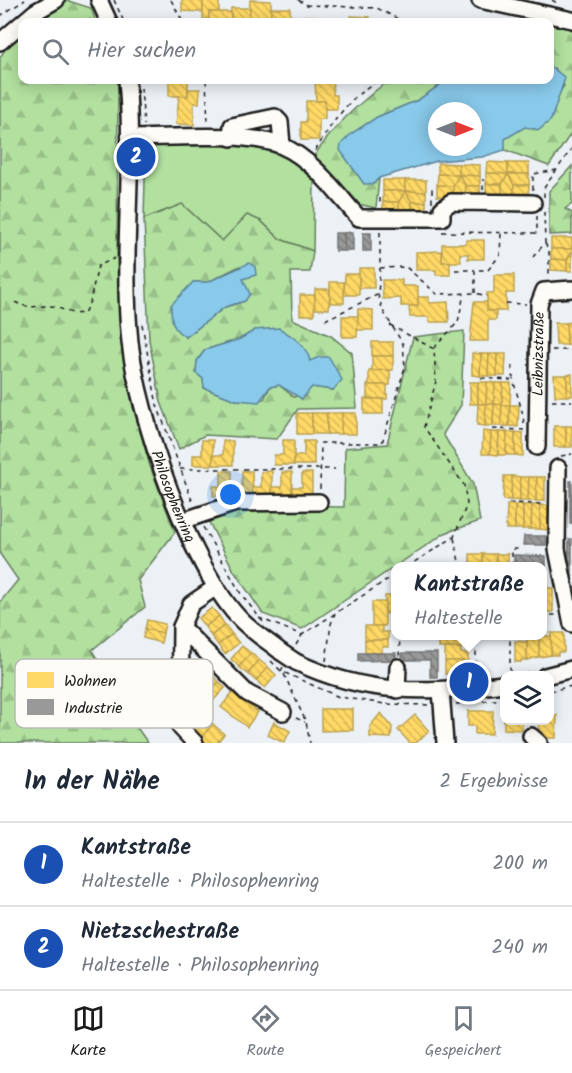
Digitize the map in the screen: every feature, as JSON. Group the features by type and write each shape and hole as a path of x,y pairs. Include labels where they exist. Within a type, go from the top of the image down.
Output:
{"street":[{"path":"28,18 56,0"},
{"path":"99,0 107,18"},
{"path":"480,0 544,7 572,20"},
{"path":"0,42 18,27"},
{"name":"Philosophenring","path":"128,84 138,138 128,255 130,343 143,406 182,521 216,587 242,621 281,652 326,677 355,685 397,690 441,690 500,684"},
{"path":"231,138 232,126 275,117 280,122 282,145"},
{"path":"138,138 231,138 282,145 307,164 359,218 442,218 442,209 451,202 538,208"},
{"name":"Leibnizstraße","path":"537,447 539,304 544,291 572,289"},
{"path":"558,468 557,549 571,620"},
{"path":"182,521 236,503 320,502"},
{"path":"181,659 181,627 191,604 216,587"},
{"path":"181,627 247,693 283,712"},
{"path":"397,690 398,667"},
{"path":"554,673 572,669"},
{"path":"441,690 445,743"},
{"path":"181,728 195,743"}],"path":[{"path":"0,16 25,0"},
{"path":"114,0 122,18"},
{"path":"171,0 181,18"},
{"path":"298,0 307,5 377,8 396,18"},
{"path":"552,0 558,4 558,0"},
{"path":"140,84 138,138 142,171"},
{"path":"206,84 208,138"},
{"path":"307,164 336,116 351,100 373,84"},
{"path":"442,218 442,232 537,233 537,212 544,188 559,170 572,148"},
{"path":"549,274 549,251 544,243 533,174 559,170"},
{"path":"320,502 321,443 382,443 405,367 403,344 390,324 378,295 380,219"},
{"path":"455,270 488,270 500,255 501,232"},
{"path":"533,257 544,243"},
{"path":"15,302 24,307 52,306 75,315 84,313 90,301 98,266 122,255"},
{"path":"380,268 406,267 437,294 475,293 487,296"},
{"path":"475,293 476,270"},
{"path":"459,562 454,537 467,504 464,485 424,427 436,381 434,349 458,322 464,293"},
{"path":"325,320 378,295"},
{"path":"506,303 539,304"},
{"path":"142,323 157,405 197,515 232,580 266,625"},
{"path":"390,324 434,349"},
{"path":"538,350 572,350"},
{"path":"512,366 512,380 523,406 526,442 537,447"},
{"path":"481,378 512,380"},
{"path":"537,400 572,401"},
{"path":"493,429 524,430"},
{"path":"179,469 335,469"},
{"path":"509,503 545,504"},
{"path":"416,562 454,537"},
{"path":"512,562 512,549 519,549"},
{"path":"260,618 302,635 391,577"},
{"path":"325,669 331,624 336,613"},
{"path":"547,616 571,620"},
{"path":"399,651 400,640"},
{"path":"476,640 476,669"},
{"path":"510,640 510,671"},
{"path":"283,672 306,722 310,743"},
{"path":"554,690 572,686"}],"green space":[{"path":"65,0 91,8 95,18 36,18"},
{"path":"554,23 572,29 572,132 549,166 505,150 504,139 555,108 558,94 564,86 554,68"},
{"path":"18,30 18,84 118,84 117,260 121,343 133,407 150,466 175,532 138,580 145,607 92,650 97,659 15,659 15,728 137,728 148,743 0,743 0,602 18,580 0,554 0,58 6,47 6,38"},
{"path":"384,84 441,84 418,100 377,117 373,184 379,178 376,208 358,204 311,161 328,137"},
{"path":"146,142 266,145 292,158 314,179 313,251 280,239 261,221 222,241 182,204 144,219"},
{"path":"572,166 572,204 565,209 572,213 572,234 549,235 549,191"},
{"path":"182,204 222,241 247,215 261,221 280,239 313,251 310,272 291,272 292,319 331,336 352,353 357,408 298,409 277,439 205,435 179,449 161,402 149,340 144,219","holes":["240,266 245,301 225,307 186,337 193,282 208,282","255,330 313,362 333,390 312,387 294,397 279,385 270,387 264,399 236,400 204,388 203,379 196,372 197,361 205,350 240,339"]},
{"path":"464,331 461,405 443,434 473,484 480,521 445,533 402,562 391,562 391,569 302,629 263,614 234,571 208,520 239,506 344,507 345,448 387,444 413,337"}],"water":[{"path":"554,69 565,78 551,120 539,130 525,127 505,139 505,150 482,157 437,161 379,178 373,184 364,184 340,150 341,144 352,133 377,117 418,100 441,84 554,84"},
{"path":"249,263 255,267 256,275 243,279 250,294 245,301 225,307 186,337 175,328 171,305 193,282 208,282"},
{"path":"279,328 302,345 310,361 319,357 329,357 342,380 333,390 312,387 302,399 279,385 270,387 259,402 236,400 204,388 203,379 196,373 197,361 205,350 240,339 255,330"}],"building: Wohnen":[{"path":"182,0 203,0 203,12 182,11"},
{"path":"203,0 219,0 219,12 209,12 209,18 203,18"},
{"path":"250,0 271,1 271,18 249,18"},
{"path":"231,8 250,8 249,18 231,18"},
{"path":"271,8 290,8 290,18 271,18"},
{"path":"209,12 231,12 231,18 209,18"},
{"path":"303,16 317,16 317,18 303,18"},
{"path":"351,16 370,17 370,18 351,18"},
{"path":"169,84 188,84 188,96 169,96"},
{"path":"315,84 333,84 333,95 337,95 337,109 325,109 325,101 316,101"},
{"path":"188,89 200,89 199,103 194,103 194,125 176,124 179,96 188,96"},
{"path":"306,101 325,101 325,119 319,119 319,140 301,140 301,122 306,122"},
{"path":"487,162 508,163 508,174 486,173"},
{"path":"438,163 459,164 459,175 438,174"},
{"path":"508,163 529,163 529,174 508,174"},
{"path":"459,164 480,165 480,176 459,175"},
{"path":"486,173 508,174 502,184 486,184"},
{"path":"438,174 459,175 453,186 437,185"},
{"path":"508,174 514,185 514,195 502,195 502,184"},
{"path":"508,174 529,174 529,185 514,185"},
{"path":"459,175 480,176 480,186 466,186"},
{"path":"459,175 466,186 465,197 453,197 453,186"},
{"path":"383,180 405,180 405,191 383,191"},
{"path":"405,180 426,180 426,192 405,191"},
{"path":"486,184 502,184 502,195 486,195"},
{"path":"437,185 453,186 453,197 437,196"},
{"path":"514,185 529,185 528,196 514,195"},
{"path":"466,186 480,186 480,197 465,197"},
{"path":"383,191 405,191 399,202 383,202"},
{"path":"405,191 426,192 426,202 412,202"},
{"path":"405,191 412,202 412,213 399,213 399,202"},
{"path":"383,202 399,202 399,213 383,213"},
{"path":"412,202 426,202 426,213 412,213"},
{"path":"551,238 572,238 572,249 551,249"},
{"path":"466,240 484,240 484,259 468,259 468,254 460,254 461,262 442,262 442,244 466,244"},
{"path":"551,249 572,249 572,251 567,260 551,259"},
{"path":"442,251 442,262 450,262 450,275 436,275 436,270 416,270 416,252"},
{"path":"572,251 572,271 567,271 567,260"},
{"path":"551,259 567,260 567,271 551,270"},
{"path":"359,268 374,268 374,288 359,288"},
{"path":"345,274 359,274 359,295 344,295"},
{"path":"494,275 514,275 514,293 506,293 506,311 487,311 487,293 494,293"},
{"path":"382,280 402,280 402,286 418,286 418,306 401,306 401,298 383,299"},
{"path":"330,282 344,282 344,303 330,303"},
{"path":"315,289 330,289 329,309 314,309"},
{"path":"300,295 315,295 314,315 300,315"},
{"path":"418,297 429,297 429,303 448,302 449,322 429,322 429,317 410,317 409,306 418,306"},
{"path":"474,302 487,302 487,311 496,311 496,320 488,320 488,341 470,341"},
{"path":"358,309 373,310 373,330 357,330"},
{"path":"342,316 358,316 357,337 342,337"},
{"path":"572,322 572,345 567,345 566,323"},
{"path":"555,323 566,323 567,345 556,345"},
{"path":"372,342 393,342 393,356 372,356"},
{"path":"472,353 481,354 480,376 472,375"},
{"path":"481,354 489,354 488,376 480,376"},
{"path":"489,354 497,354 497,376 488,376"},
{"path":"497,354 506,354 505,376 497,376"},
{"path":"372,356 393,356 393,370 372,371"},
{"path":"390,370 390,385 369,385 369,371"},
{"path":"572,374 572,396 567,396 567,375"},
{"path":"554,375 567,375 567,396 555,396"},
{"path":"470,382 478,382 478,404 470,404"},
{"path":"478,382 487,382 486,404 478,404"},
{"path":"487,382 495,383 494,404 486,404"},
{"path":"495,383 503,383 502,405 494,404"},
{"path":"503,383 511,383 510,405 502,405"},
{"path":"367,385 387,385 387,399 367,399"},
{"path":"364,399 383,399 383,414 364,414"},
{"path":"478,404 486,404 485,426 477,425"},
{"path":"486,404 494,404 493,426 485,426"},
{"path":"494,404 502,405 501,426 493,426"},
{"path":"502,405 510,405 509,426 501,426"},
{"path":"510,405 519,405 518,427 509,426"},
{"path":"297,413 312,413 312,434 297,434"},
{"path":"312,413 327,413 327,434 312,434"},
{"path":"327,413 342,413 341,434 327,434"},
{"path":"342,413 356,413 356,434 341,434"},
{"path":"554,426 566,426 566,447 554,447"},
{"path":"566,426 572,426 572,447 566,447"},
{"path":"483,431 491,432 490,454 482,454"},
{"path":"491,432 499,432 498,455 490,454"},
{"path":"499,432 507,432 506,455 498,455"},
{"path":"507,432 515,432 515,455 506,455"},
{"path":"515,432 523,433 523,456 515,455"},
{"path":"202,440 213,440 213,465 193,465 193,455 202,455"},
{"path":"283,440 294,440 294,465 274,465 274,455 283,455"},
{"path":"223,441 233,441 233,465 213,465 213,455 223,455"},
{"path":"304,441 314,441 314,465 294,465 294,456 304,456"},
{"path":"221,471 232,471 232,495 213,496 213,486 221,486"},
{"path":"242,471 252,471 253,495 232,495 232,487 242,486"},
{"path":"272,471 272,495 253,495 252,487 261,487 261,472"},
{"path":"282,472 292,472 292,495 272,495 272,487 282,487"},
{"path":"302,473 312,473 312,495 292,495 292,487 302,487"},
{"path":"504,476 512,476 511,500 503,500"},
{"path":"512,476 520,477 520,501 511,500"},
{"path":"520,477 529,477 528,501 520,501"},
{"path":"529,477 537,477 536,501 528,501"},
{"path":"537,477 545,477 545,501 536,501"},
{"path":"507,505 515,505 515,529 506,529"},
{"path":"515,505 523,505 523,529 515,529"},
{"path":"523,505 532,505 531,529 523,529"},
{"path":"532,505 540,505 540,529 531,529"},
{"path":"540,505 548,506 548,530 540,529"},
{"path":"470,554 483,554 483,562 470,562"},
{"path":"483,554 496,554 496,562 483,562"},
{"path":"496,554 508,554 508,562 496,562"},
{"path":"547,588 553,588 553,612 547,612"},
{"path":"385,596 391,596 391,613 385,613"},
{"path":"372,602 385,602 385,626 372,626"},
{"path":"212,608 219,616 205,627 198,618"},
{"path":"219,616 225,625 211,636 205,627"},
{"path":"147,620 165,624 163,633 145,629"},
{"path":"225,625 232,634 218,645 211,636"},
{"path":"365,626 382,626 382,632 388,632 388,640 365,640"},
{"path":"145,629 163,633 161,643 143,638"},
{"path":"551,633 564,633 564,652 558,652 558,655 551,655"},
{"path":"232,634 239,643 225,654 218,645"},
{"path":"547,636 551,636 551,655 539,657 539,640 547,640"},
{"path":"365,640 388,640 388,647 382,647 382,653 365,653"},
{"path":"439,640 461,640 461,648 439,648"},
{"path":"527,640 539,640 539,657 527,660"},
{"path":"515,641 527,642 527,660 515,662"},
{"path":"242,646 251,653 239,667 231,659"},
{"path":"445,648 461,648 461,653 468,654 468,661 445,661"},
{"path":"251,653 259,660 248,674 239,667"},
{"path":"259,660 268,667 256,681 248,674"},
{"path":"445,661 468,661 468,669 461,669 461,675 445,674"},
{"path":"268,667 276,675 265,688 256,681"},
{"path":"213,676 219,682 213,688"},
{"path":"219,682 225,688 213,701 213,688"},
{"path":"232,693 258,712 247,727 221,707"},
{"path":"321,709 353,709 353,730 321,731"},
{"path":"468,711 493,711 492,734 475,734 475,726 468,726"},
{"path":"381,713 392,727 391,738 370,737 370,726"},
{"path":"415,715 429,731 416,743 410,743 398,730"},
{"path":"554,715 557,715 556,738 538,738 539,725 554,725"},
{"path":"274,722 290,731 284,743 268,735"},
{"path":"213,724 224,734 217,743 207,743 201,738 210,728 213,728"},
{"path":"504,725 522,725 522,730 504,729"},
{"path":"189,728 210,728 201,738"}],"building: Industrie":[{"path":"353,232 353,251 344,251 344,233"},
{"path":"335,233 344,233 344,251 335,251"},
{"path":"363,233 371,233 371,251 363,251"},
{"path":"570,481 572,481 572,524 570,524"},
{"path":"524,536 546,536 546,545 523,545"},
{"path":"569,539 572,539 572,576 568,576"},
{"path":"514,555 546,556 546,562 514,562"},
{"path":"358,653 396,653 396,660 358,661"},
{"path":"402,653 437,653 437,677 430,677 430,660 402,660"}],"place":[{"name":"Nietzschestraße","path":"136,157"},
{"name":"Kantstraße","path":"469,682"}]}
